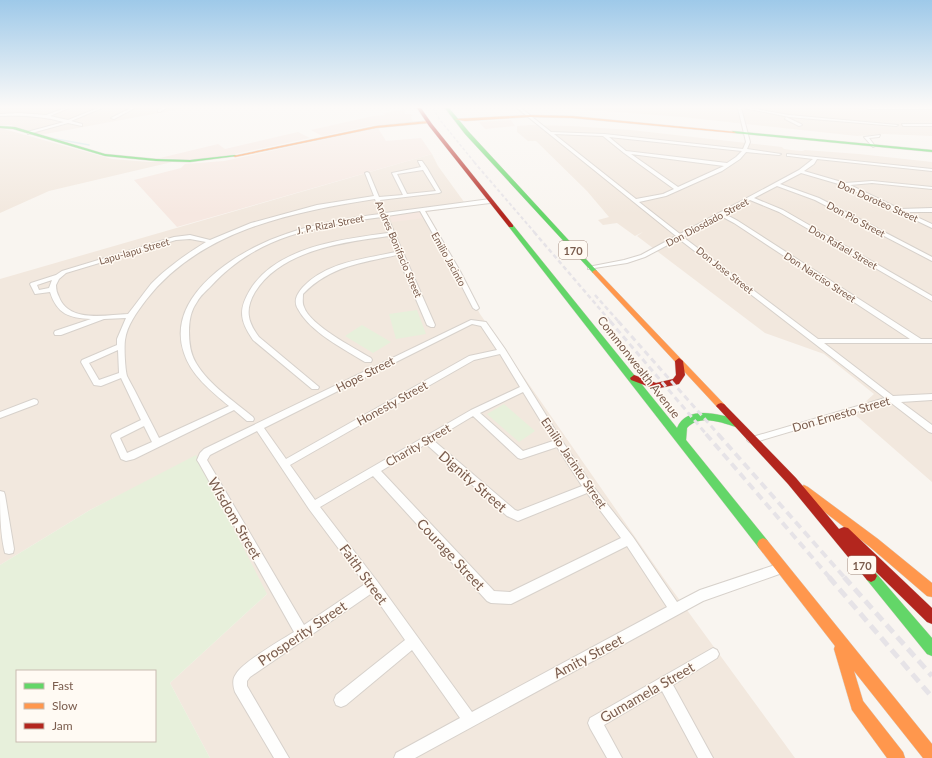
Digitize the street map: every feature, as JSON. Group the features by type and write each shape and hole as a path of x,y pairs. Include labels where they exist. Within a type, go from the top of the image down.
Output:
{"main road":[{"path":"66,143 105,155 160,161 198,161 226,158 294,143"},
{"name":"Commonwealth Avenue","path":"445,143 631,376 839,642 932,757"},
{"name":"170","path":"480,143 590,268 792,481 932,649"},
{"path":"848,143 931,151"},
{"path":"631,376 643,383 655,386 676,382 681,375 679,361"},
{"path":"681,441 683,425 692,419 710,417 736,423"},
{"path":"792,481 932,617"},
{"name":"170","path":"792,481 874,543 932,591"},
{"name":"Commonwealth Avenue","path":"839,642 857,705 897,758"}],"street":[{"name":"Don Jose Street","path":"563,143 681,237 932,430"},
{"path":"614,143 678,189"},
{"path":"682,143 778,154"},
{"path":"635,200 659,197 729,165 745,150 747,143"},
{"path":"625,152 729,165"},
{"path":"789,155 932,170"},
{"name":"Don Diosdado Street","path":"590,268 625,262 638,258 681,237 801,172 816,158"},
{"path":"157,443 123,374 121,340 130,316 166,274 212,242 253,224 296,211 331,204 439,192 420,162"},
{"path":"406,196 394,172 425,168"},
{"name":"Don Doroteo Street","path":"801,172 844,184 932,226"},
{"name":"Andres Bonifacio Street","path":"367,173 383,215 431,325"},
{"path":"844,184 883,183 932,188"},
{"name":"Don Pio Street","path":"778,184 817,198 932,259"},
{"name":"Don Rafael Street","path":"751,199 781,211 932,299"},
{"name":"J. P. Rizal Street","path":"250,419 209,383 199,372 188,353 186,322 192,304 217,274 254,248 288,233 308,227 345,220 490,201"},
{"name":"Emilio Jacinto","path":"422,210 457,271 476,308"},
{"path":"898,210 932,210"},
{"name":"Don Narciso Street","path":"721,214 736,222 919,341"},
{"path":"315,387 254,336 247,321 245,308 251,293 255,286 270,270 307,252 348,240 391,234"},
{"name":"Lapu-lapu Street","path":"52,289 37,293 32,284 98,261 176,238 190,237 212,242"},
{"path":"368,360 327,334 304,314 300,308 300,294 318,277 334,268 400,253"},
{"path":"58,276 52,289 58,304 66,312 78,316 130,316"},
{"path":"58,333 107,316"},
{"name":"Emilio Jacinto Street","path":"472,322 483,324 502,351 524,388 589,488 629,540 675,609"},
{"name":"Hope Street","path":"259,427 472,322"},
{"path":"816,341 932,341"},
{"path":"121,346 85,362 97,383 101,383 123,374"},
{"name":"Honesty Street","path":"284,464 472,358 502,351"},
{"name":"Charity Street","path":"313,506 474,412 524,388"},
{"name":"Don Ernesto Street","path":"752,440 892,399 932,397"},
{"path":"0,415 34,402"},
{"path":"146,422 115,436 124,456 131,456 236,406"},
{"path":"474,412 521,455 559,443"},
{"name":"Faith Street","path":"259,427 313,506 373,585 412,642 470,720"},
{"name":"Wisdom Street","path":"259,427 207,452 203,456 202,460 302,634"},
{"name":"Dignity Street","path":"427,440 510,513 518,516 589,488"},
{"name":"Courage Street","path":"374,470 491,597 511,598 629,540"},
{"path":"0,495 9,549"},
{"name":"Amity Street","path":"401,758 700,596 781,568"},
{"name":"Prosperity Street","path":"282,758 240,687 240,679 245,672 373,585"},
{"path":"341,700 412,642"},
{"name":"Gumamela Street","path":"615,758 595,723 713,654"},
{"path":"665,683 706,758"}],"shaded area":[{"path":"0,143 56,143 112,159 172,162 49,191 0,213"},
{"path":"249,143 285,143 221,157 198,160 160,158 218,144 225,149"},
{"path":"306,143 425,143 432,154 177,227 134,180 181,168 185,164 224,161"},
{"path":"538,143 750,143 782,147 784,149 791,150 859,154 932,162 932,482 853,413 874,394 824,354 765,333 637,236 643,232 635,236 617,223 603,225 598,220 609,217 587,191"},
{"path":"432,154 438,166 467,206 426,212 480,314 665,580 795,758 210,758 170,683 267,594 134,488 90,510 0,565 0,279"},
{"path":"422,211 425,218 392,222 390,216"}],"green space":[{"path":"417,310 426,334 396,339 389,314"},
{"path":"362,325 391,342 373,353 345,336"},
{"path":"504,404 535,431 519,442 487,414"},
{"path":"196,455 267,594 170,683 210,758 0,758 0,565 90,510"}],"waterway":[{"path":"80,143 89,145"}],"railway":[{"path":"459,143 475,163"},
{"path":"474,162 535,233"},
{"path":"534,232 611,322"},
{"path":"595,295 619,322"},
{"path":"610,321 707,435"},
{"path":"618,321 719,435"},
{"path":"706,434 830,578"},
{"path":"718,434 845,578"},
{"path":"829,577 932,697"},
{"path":"844,577 932,676"}],"traffic: fast":[{"path":"65,143 105,155 156,160 190,161 235,156"},
{"path":"477,143 595,272"},
{"path":"853,143 932,151"},
{"path":"511,226 763,544"},
{"path":"681,441 683,426 694,418 708,417 736,423"},
{"path":"871,576 932,649"}],"traffic: slow":[{"path":"235,156 296,143"},
{"path":"595,272 721,406"},
{"path":"804,490 874,543 932,591"},
{"path":"763,544 932,757"},
{"path":"841,649 857,705 897,758"}],"traffic: jam":[{"path":"445,143 511,226"},
{"path":"634,378 655,386 676,382 681,375 679,361"},
{"path":"721,406 792,481 871,576"},
{"path":"844,532 932,617"}]}
